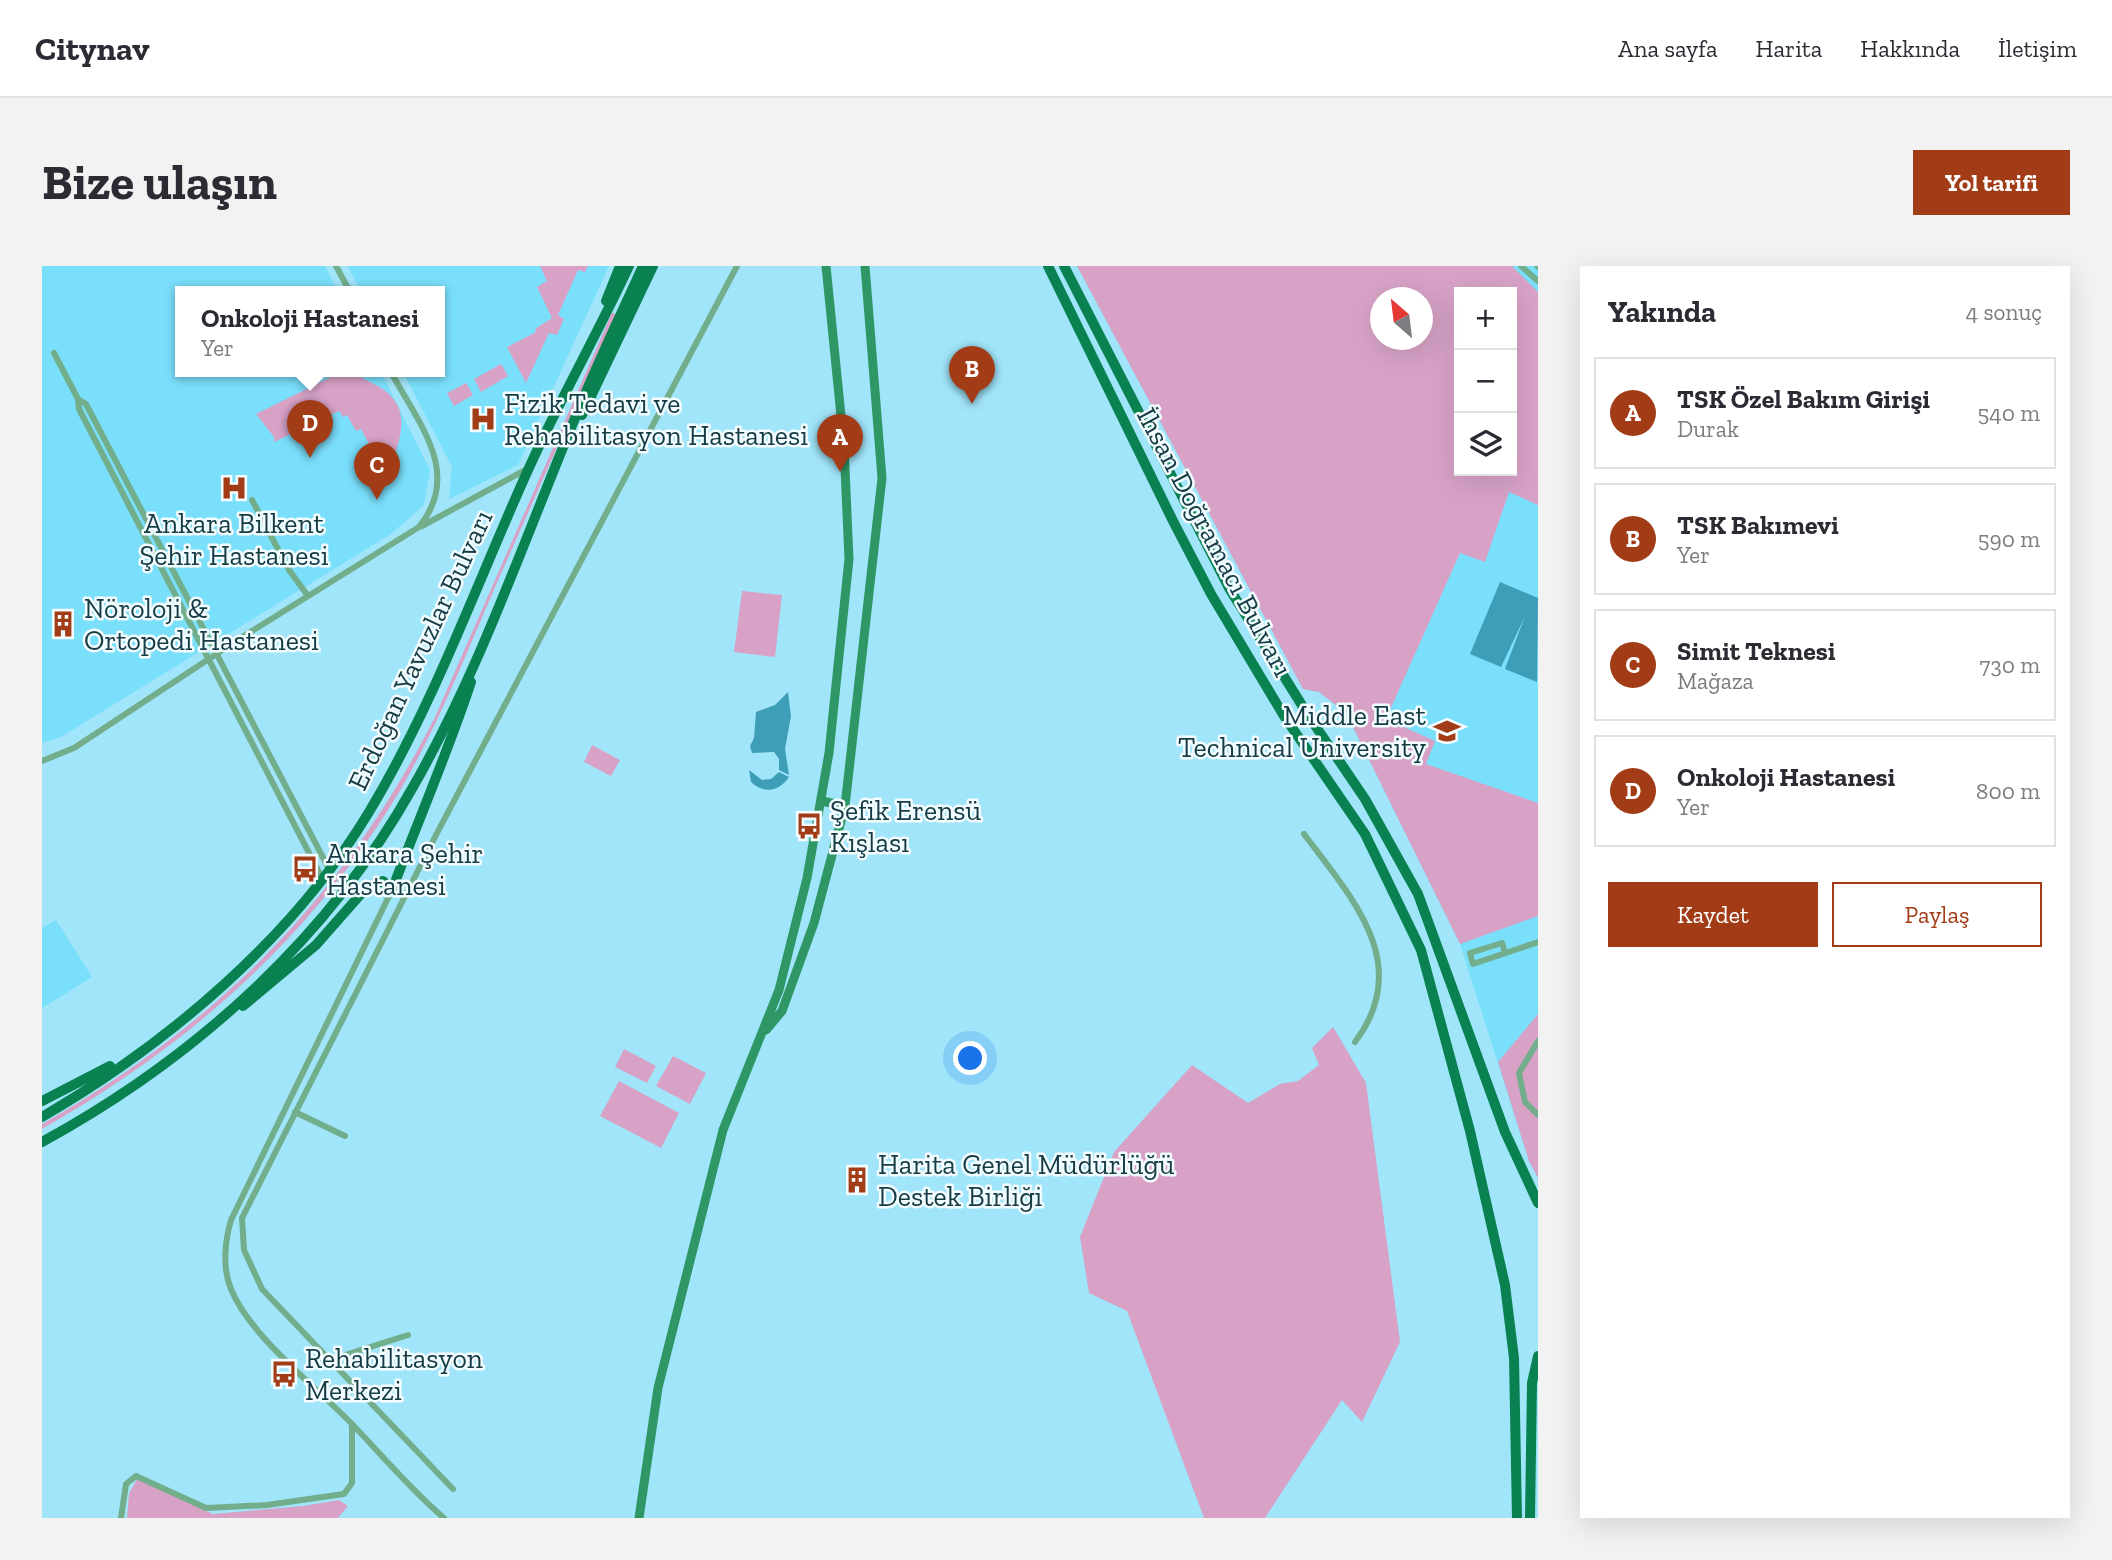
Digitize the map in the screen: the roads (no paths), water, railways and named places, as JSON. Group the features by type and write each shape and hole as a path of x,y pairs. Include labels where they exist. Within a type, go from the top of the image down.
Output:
{"main road":[{"name":"Erdoğan Yavuzlar Bulvarı","path":"580,365 620,266"},
{"name":"Erdoğan Yavuzlar Bulvarı","path":"42,1117 127,1060 205,999 255,954 322,878 369,813 409,740 528,468 629,266"},
{"name":"Erdoğan Yavuzlar Bulvarı","path":"42,1144 149,1076 193,1044 279,965 367,859 422,771 487,635 643,266"},
{"name":"Erdoğan Yavuzlar Bulvarı","path":"554,472 616,349 653,266"},
{"path":"638,1516 657,1388 723,1130 762,1036 788,955 822,801 842,651 849,559 844,446 826,266"},
{"path":"762,1036 782,1011 788,997 814,923 845,806 882,478 865,266"},
{"name":"İhsan Doğramacı Bulvarı","path":"1047,266 1172,521 1283,716 1365,834 1421,950 1506,1285 1514,1358 1517,1518"},
{"name":"İhsan Doğramacı Bulvarı","path":"1065,266 1229,588 1294,694 1365,799 1418,894 1505,1132 1538,1203"},
{"path":"193,1044 290,969 325,936 367,887 383,881 392,890 418,816 450,746 487,635"},
{"path":"822,801 845,806"},
{"path":"42,1101 127,1060"},
{"path":"1530,1518 1532,1383 1538,1356"}],"street":[{"path":"336,266 347,286"},
{"path":"453,1489 262,1289 244,1250 242,1218 436,835 737,266"},
{"path":"1521,266 1538,281"},
{"path":"54,353 78,398 79,409 322,878"},
{"path":"394,377 432,446 439,469 439,491 430,513 419,527"},
{"path":"78,398 86,404 329,869"},
{"path":"42,761 74,748 419,527 528,468"},
{"path":"252,500 289,570 308,596"},
{"path":"1304,834 1350,896 1368,925 1378,951 1378,994 1371,1021 1355,1042"},
{"path":"392,890 231,1220 226,1249 230,1289 259,1332 352,1424 397,1475 444,1518"},
{"path":"1505,953 1502,943 1470,953 1474,964 1538,942"},
{"path":"1538,1041 1519,1073 1525,1102 1538,1115"},
{"path":"295,1112 345,1136"},
{"path":"329,1360 408,1335"},
{"path":"121,1518 126,1484 136,1476 206,1508 257,1506 344,1494 352,1483 352,1424"}],"place":[{"name":"TSK Bakımevi","path":"972,404"},
{"name":"Fizik Tedavi ve Rehabilitasyon Hastanesi","path":"483,419"},
{"name":"Onkoloji Hastanesi","path":"310,458"},
{"name":"TSK Özel Bakım Girişi","path":"840,472"},
{"name":"Ankara Bilkent Şehir Hastanesi","path":"234,488"},
{"name":"Simit Teknesi","path":"377,500"},
{"name":"Nöroloji & Ortopedi Hastanesi","path":"63,624"},
{"name":"Middle East Technical University","path":"1447,731"},
{"name":"Şefik Erensü Kışlası","path":"809,826"},
{"name":"Ankara Şehir Hastanesi","path":"305,869"},
{"name":"Harita Genel Müdürlüğü Destek Birliği","path":"857,1180"},
{"name":"Rehabilitasyon Merkezi","path":"284,1374"}]}
